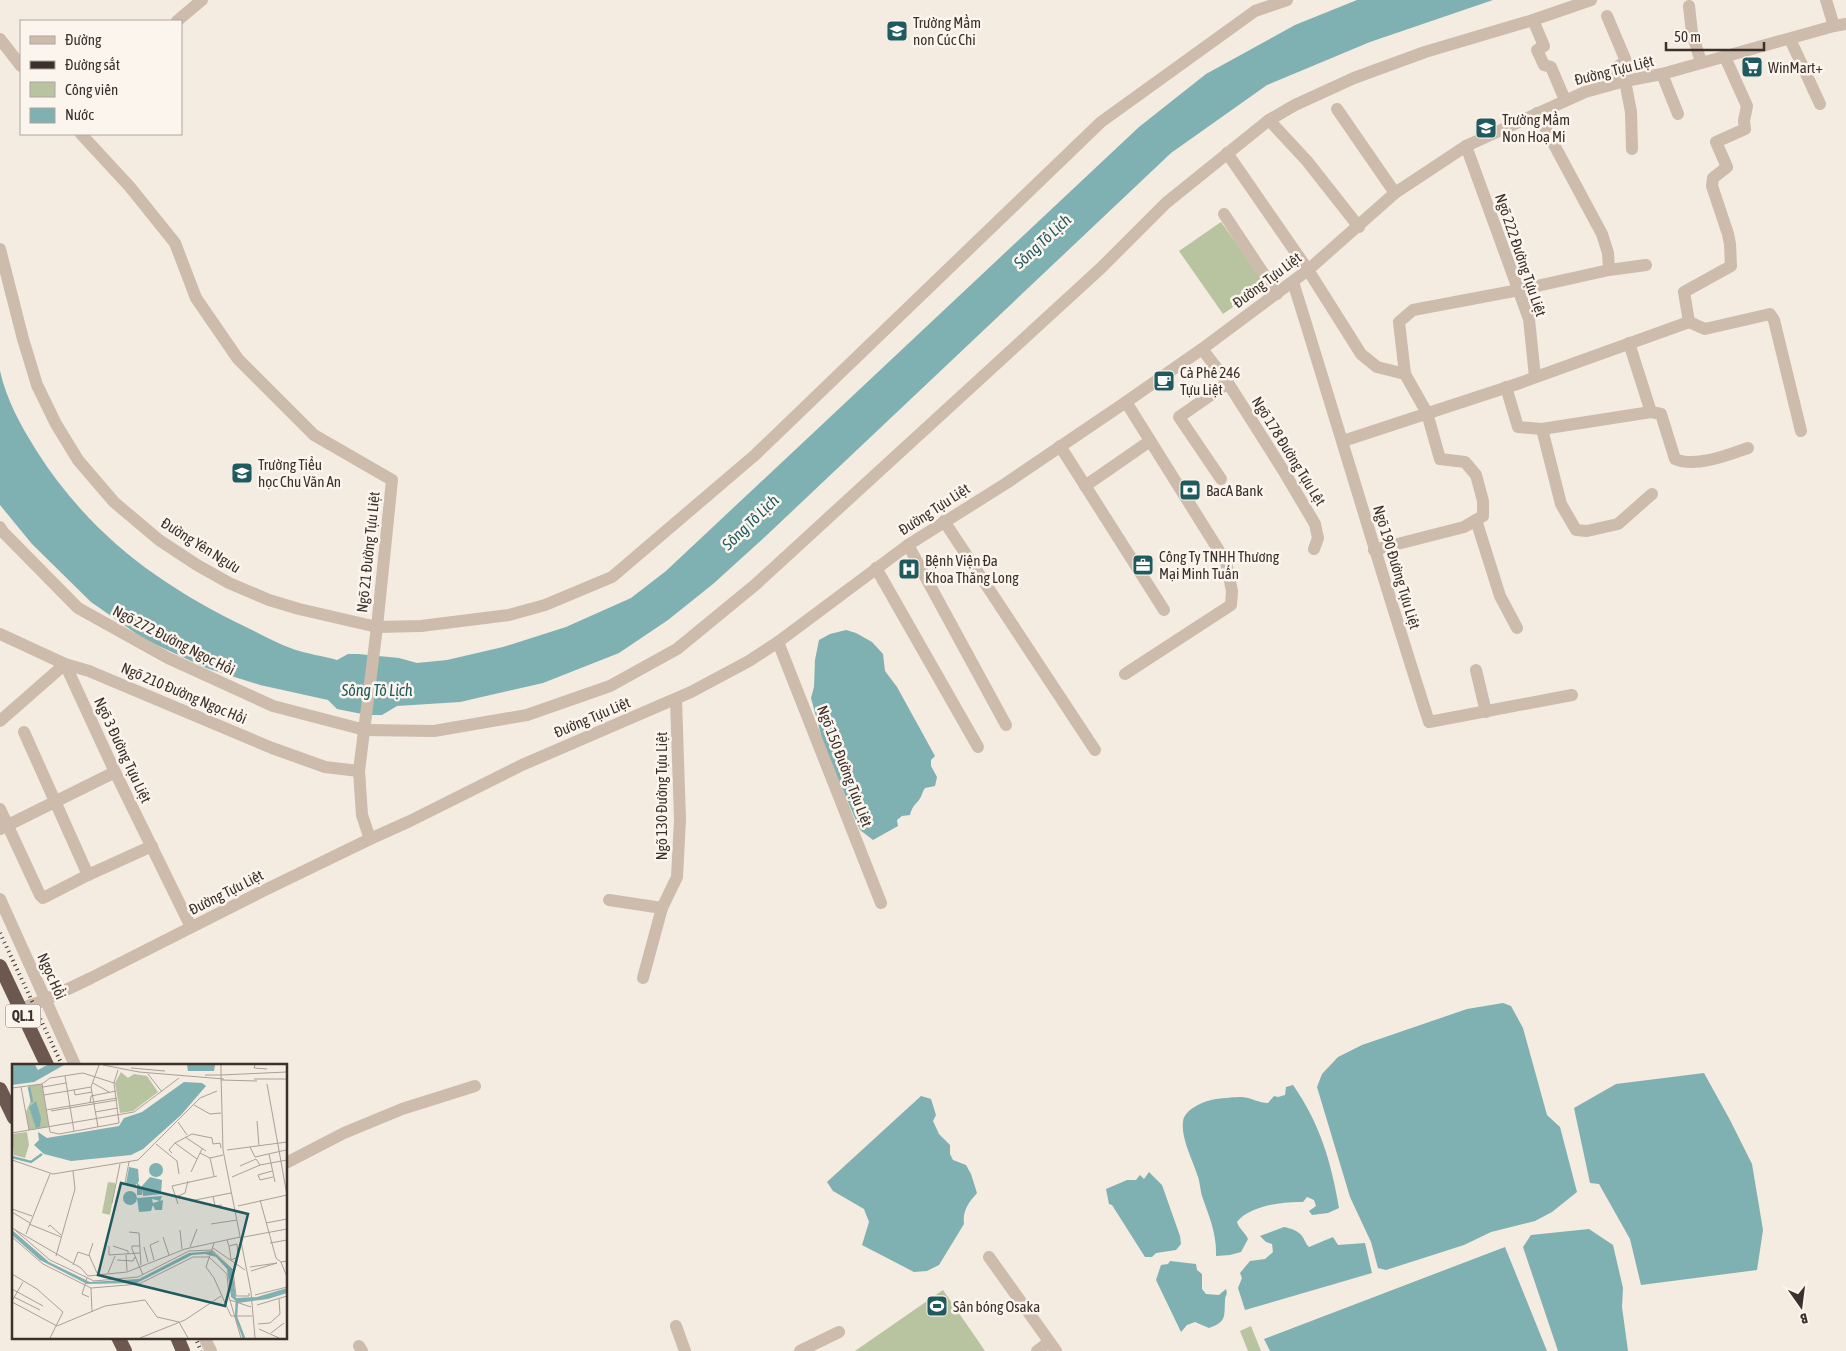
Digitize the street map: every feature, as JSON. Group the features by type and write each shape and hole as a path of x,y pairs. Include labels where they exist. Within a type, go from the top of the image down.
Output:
{"highway":[{"name":"QL.1","path":"0,966 47,1064"},
{"path":"0,1089 12,1113"},
{"path":"118,1338 125,1351"},
{"path":"177,1338 183,1351"}],"street":[{"path":"178,20 202,0"},
{"name":"Đường Yên Ngưu","path":"0,249 37,385 56,424 78,460 114,502 159,540 229,583 269,600 298,609 377,627 421,626 509,615 545,605 612,577 755,455 1101,122 1255,11 1287,0"},
{"name":"Ngõ 272 Đường Ngọc Hồi","path":"0,527 78,608 159,654 273,706 366,724 434,731 527,715 610,686 677,649 755,585 1101,268 1166,203 1269,120 1295,105 1354,78 1425,52 1533,20 1591,0"},
{"path":"1826,0 1840,25"},
{"path":"1689,6 1692,33 1701,62"},
{"path":"1607,16 1626,61 1616,68 1631,112 1632,149"},
{"path":"1533,20 1544,46 1537,50 1544,66 1550,66 1565,100"},
{"name":"Đường Tựu Liệt","path":"20,1009 45,1000 522,765 676,699 723,676 778,642 908,545 1005,484 1202,349 1308,270 1359,228 1395,193 1466,146 1585,92 1622,81 1662,74 1840,25"},
{"path":"0,39 20,65"},
{"path":"1790,39 1820,104"},
{"path":"1689,322 1684,292 1731,266 1728,234 1712,186 1714,178 1728,167 1716,142 1745,129 1744,121 1747,106 1726,57"},
{"path":"1662,74 1678,114"},
{"path":"1337,109 1395,193"},
{"path":"1537,113 1602,234 1608,253 1609,270"},
{"path":"1269,120 1307,161 1359,228"},
{"name":"Ngõ 21 Đường Tựu Liệt","path":"82,135 130,187 175,243 196,298 238,358 314,435 392,480 366,724"},
{"name":"Ngõ 222 Đường Tựu Liệt","path":"1466,146 1529,320 1535,377"},
{"path":"1227,153 1308,270 1361,354 1377,367 1405,374"},
{"path":"1224,214 1277,294"},
{"path":"1374,550 1464,527 1483,516 1483,501 1476,475 1465,462 1440,459 1427,413 1405,374 1399,322 1413,310 1519,290 1609,270 1646,265"},
{"name":"Ngõ 190 Đường Tựu Liệt","path":"1293,282 1428,722 1572,695"},
{"path":"1343,441 1506,387 1689,322 1705,329 1770,314 1774,320 1802,431"},
{"path":"1629,343 1651,412"},
{"name":"Ngõ 178 Đường Tựu Lệt","path":"1202,349 1228,383 1284,470 1315,524 1318,538 1314,549"},
{"path":"1221,479 1179,417 1228,383"},
{"path":"1506,387 1518,427 1542,429 1651,412 1661,414 1675,459 1681,462 1713,460 1748,448"},
{"path":"1126,402 1226,562 1232,591 1231,605 1126,674"},
{"path":"1542,429 1561,504 1576,530 1586,531 1618,524 1652,494"},
{"path":"1085,486 1150,441"},
{"path":"1060,446 1164,610"},
{"path":"1476,520 1500,596 1517,628"},
{"path":"944,521 1095,750"},
{"path":"908,545 1006,725"},
{"path":"876,568 978,747"},
{"name":"Ngõ 210 Đường Ngọc Hồi","path":"0,634 65,664 89,671 272,748 325,767 359,771"},
{"name":"Ngõ 150 Đường Tựu Liệt","path":"778,642 881,903"},
{"path":"0,720 65,664"},
{"name":"Ngõ 3 Đường Tựu Liệt","path":"65,664 190,927"},
{"path":"1476,670 1486,712"},
{"name":"Ngõ 130 Đường Tựu Liệt","path":"643,978 662,908 677,876 680,820 676,699"},
{"path":"366,724 359,771 362,815 370,839"},
{"path":"24,732 88,875"},
{"path":"4,827 115,772"},
{"path":"0,809 4,827 41,898 152,846"},
{"name":"Ngọc Hồi","path":"0,899 75,1064"},
{"path":"609,900 662,908"},
{"path":"288,1161 344,1133 402,1109 476,1086"},
{"path":"0,1097 12,1114"},
{"path":"989,1257 1053,1346 1037,1351"},
{"path":"676,1326 685,1351"},
{"path":"800,1351 839,1332"},
{"path":"204,1338 211,1351"}],"green space":[{"path":"1221,222 1266,284 1223,314 1179,251"},
{"name":"Sân bóng Osaka","path":"943,1290 985,1351 855,1351"},
{"path":"1251,1326 1261,1351 1248,1351 1240,1331"}],"water":[{"name":"Sông Tô Lịch","path":"1357,0 1493,0 1370,42 1267,85 1171,153 713,584 668,620 619,653 543,683 460,702 397,706 382,715 367,715 337,709 328,700 260,685 206,668 144,639 91,602 32,544 0,505 0,371 6,392 15,412 36,450 79,507 103,532 129,555 185,594 216,612 282,645 298,651 337,660 348,654 358,654 399,658 417,663 447,660 503,647 566,627 631,598 666,571 1139,127 1206,74 1295,25"},
{"path":"846,630 872,642 883,654 885,671 897,687 935,756 931,760 931,766 937,777 935,786 925,788 912,808 910,815 902,816 897,820 898,826 873,840 860,830 824,746 811,698 819,640 830,634"},
{"path":"1503,1003 1511,1006 1523,1028 1547,1115 1560,1127 1577,1192 1552,1212 1535,1221 1491,1232 1464,1245 1386,1270 1378,1268 1371,1242 1350,1197 1317,1087 1322,1074 1338,1057 1362,1045 1467,1009"},
{"path":"1704,1073 1752,1164 1763,1230 1757,1270 1641,1285 1630,1239 1599,1184 1590,1183 1574,1108 1616,1084"},
{"path":"1293,1085 1310,1114 1323,1144 1339,1208 1328,1213 1312,1215 1309,1211 1316,1206 1314,1200 1307,1197 1303,1202 1286,1202 1258,1208 1237,1222 1248,1239 1241,1252 1216,1256 1212,1225 1184,1135 1184,1117 1195,1106 1216,1099 1242,1097 1268,1103 1274,1096 1285,1095 1286,1087"},
{"path":"921,1096 931,1099 936,1115 933,1121 939,1134 950,1145 950,1154 953,1160 966,1165 977,1193 965,1211 964,1224 939,1265 927,1271 914,1272 862,1245 869,1222 864,1209 833,1191 827,1182"},
{"path":"1149,1172 1162,1185 1180,1236 1181,1244 1176,1250 1156,1253 1152,1257 1145,1257 1112,1205 1109,1204 1106,1189 1127,1180 1136,1180 1140,1175 1144,1179"},
{"path":"1284,1227 1299,1233 1309,1247 1333,1237 1338,1245 1365,1243 1372,1273 1245,1310 1238,1288 1242,1278 1240,1273 1250,1261 1265,1259 1273,1252 1272,1244 1266,1242 1260,1236"},
{"path":"1589,1229 1613,1245 1623,1288 1622,1307 1628,1351 1558,1351 1523,1247 1531,1235"},
{"path":"1505,1247 1547,1351 1270,1351 1264,1339"},
{"path":"1170,1261 1196,1264 1197,1270 1202,1274 1202,1289 1206,1294 1219,1295 1226,1289 1222,1321 1209,1328 1195,1322 1187,1325 1181,1332 1156,1280 1161,1265 1168,1264"}],"railway":[{"path":"0,933 62,1064"},
{"path":"195,1338 201,1351"}],"place":[{"name":"Trường Mầm non Cúc Chi","path":"897,31"},
{"name":"WinMart+","path":"1752,67"},
{"name":"Trường Mầm Non Hoạ Mi","path":"1486,128"},
{"name":"Cà Phê 246 Tựu Liệt","path":"1164,381"},
{"name":"Trường Tiểu học Chu Văn An","path":"242,473"},
{"name":"BacA Bank","path":"1190,490"},
{"name":"Công Ty TNHH Thương Mại Minh Tuấn","path":"1143,565"},
{"name":"Bệnh Viện Đa Khoa Thăng Long","path":"909,569"},
{"name":"Sân bóng Osaka","path":"937,1306"}]}
